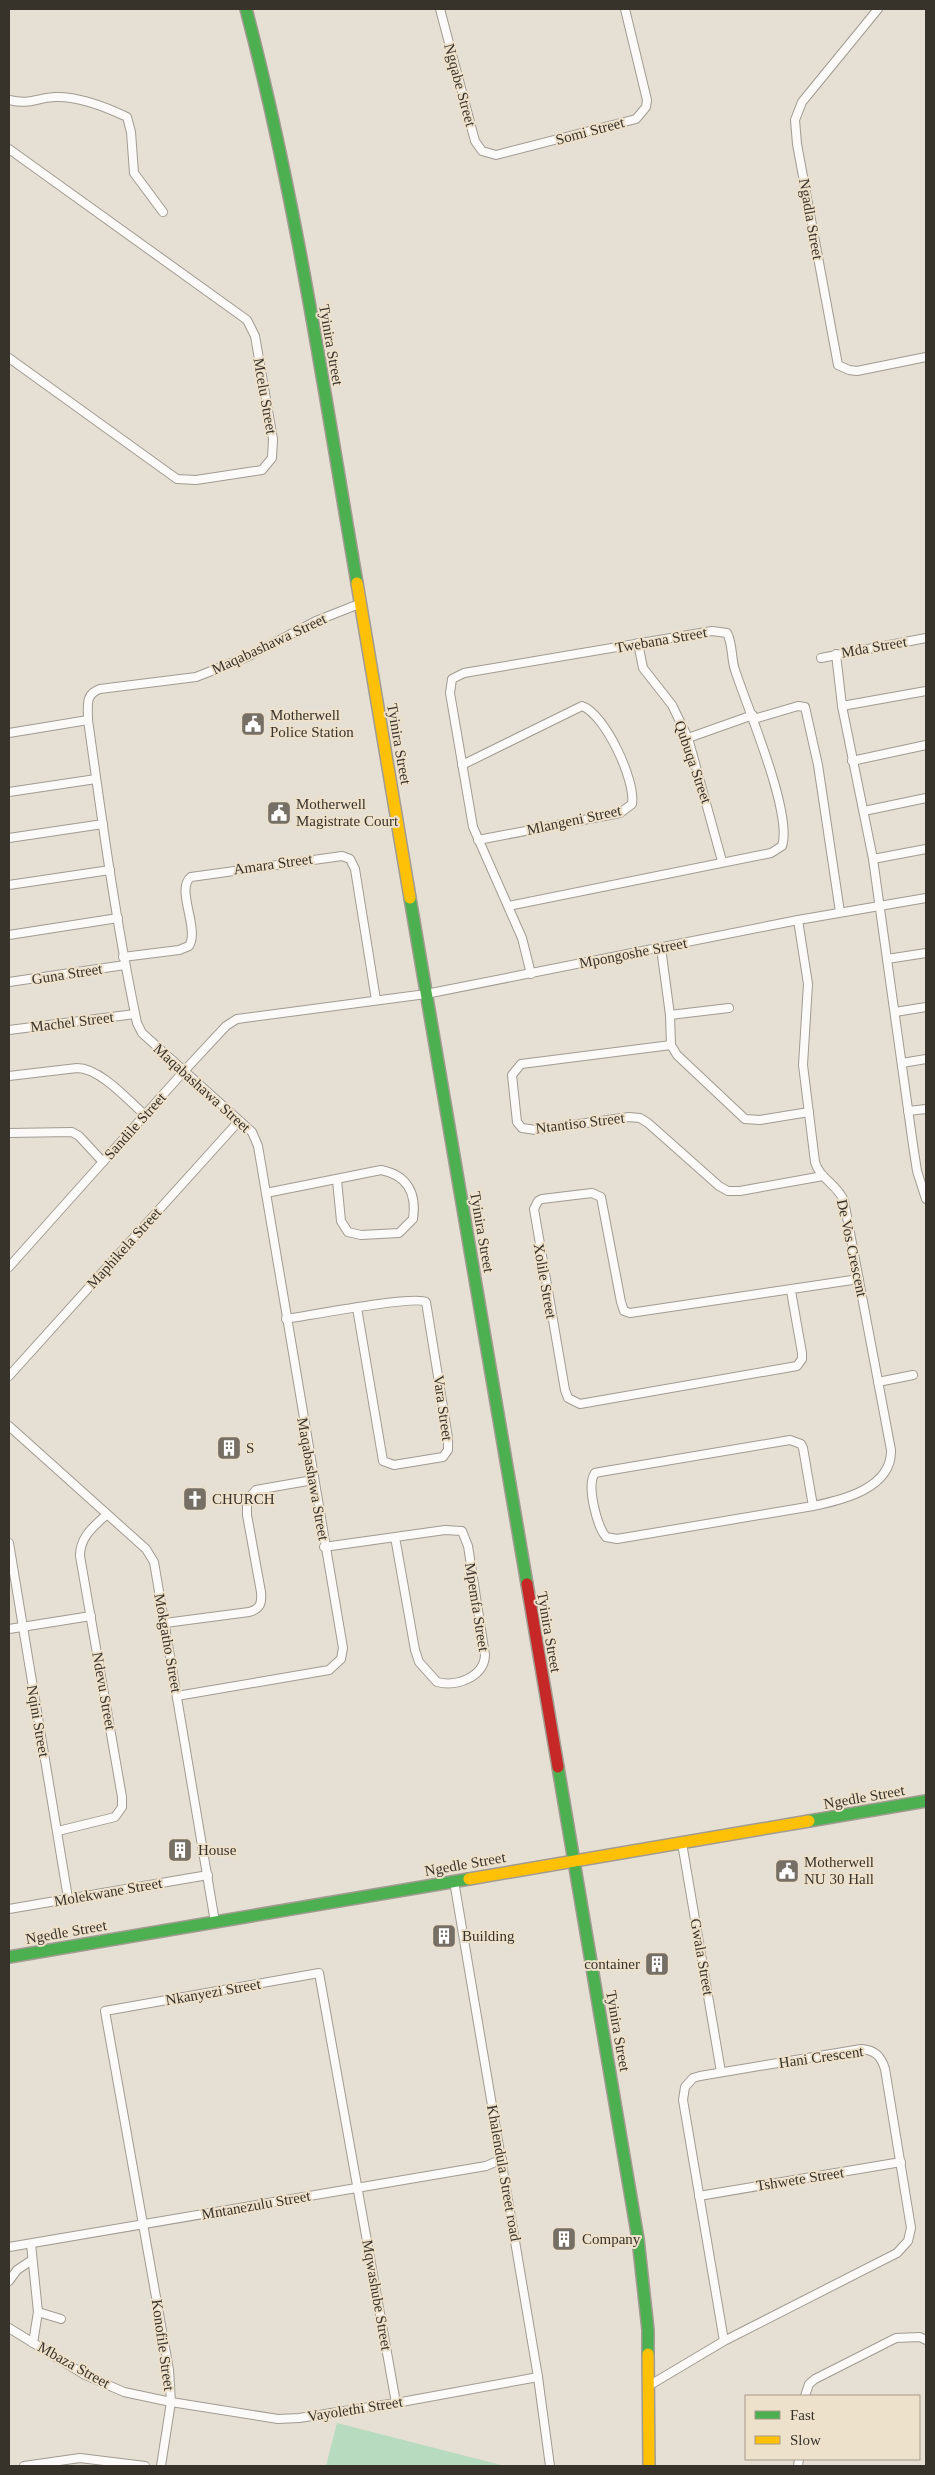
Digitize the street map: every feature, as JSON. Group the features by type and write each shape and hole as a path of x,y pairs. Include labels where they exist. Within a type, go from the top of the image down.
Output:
{"street":[{"name":"Tyinira Street","path":"246,9 269,96 295,220 572,1861 638,2239 647,2311 650,2384 650,2466"},
{"name":"Ngqabe Street","path":"440,9 475,141 478,148 489,154"},
{"name":"Somi Street","path":"489,154 505,154 636,119 641,115 646,108 646,94 625,9"},
{"name":"Ngadla Street","path":"878,9 802,102 795,120 797,144 838,365 850,370 857,370 926,357"},
{"path":"9,100 25,104 55,97 69,98 106,108 127,117 131,132 134,173 163,212"},
{"name":"Mcelu Street","path":"9,149 247,320 255,336 273,439 272,458 262,470 196,480 176,479 9,358"},
{"name":"Maqabashawa Street","path":"177,1696 329,1670 342,1659 342,1648 312,1480 256,1138 252,1132 185,1070 142,1033 135,1014 124,961 96,779 88,720 88,699 94,691 196,677 247,657 316,621 359,604"},
{"name":"Twebana Street","path":"508,906 722,861 770,853 782,846 785,831 775,788 753,717 736,671 729,638 724,631 712,631 638,643 456,675 452,679 450,693 462,765 478,840 522,938 531,974"},
{"name":"Mda Street","path":"821,658 926,638"},
{"name":"Qubuqa Street","path":"638,643 643,668 672,705 688,738 722,861"},
{"path":"836,654 842,706 873,859 878,906 908,1111 918,1163 917,1171 926,1199"},
{"path":"842,706 926,691"},
{"name":"Mlangeni Street","path":"462,765 582,706 589,710 611,737 632,790 632,804 620,812 478,840"},
{"path":"688,738 753,717 798,706 805,707 818,765 840,912"},
{"path":"9,733 88,720"},
{"path":"852,761 926,745"},
{"path":"9,792 96,779"},
{"path":"864,811 926,798"},
{"path":"9,838 103,824"},
{"path":"873,859 926,849"},
{"name":"Amara Street","path":"124,961 180,950 188,946 192,932 185,888 188,879 191,877 342,856 350,859 355,869 376,1000"},
{"path":"9,885 110,870"},
{"name":"Mpongoshe Street","path":"426,994 798,920 926,898"},
{"path":"9,935 118,918"},
{"name":"De Vos Crescent","path":"798,920 808,984 803,1055 816,1167 841,1192 844,1201 891,1450 891,1459 886,1472 880,1478 848,1498 814,1506 617,1539 606,1536 600,1529 590,1482 595,1473 790,1440 796,1441 803,1448 814,1506"},
{"path":"661,948 670,1016 671,1045 677,1056 745,1119 760,1120 809,1112"},
{"path":"887,959 926,953"},
{"name":"Guna Street","path":"9,982 124,961"},
{"name":"Sandile Street","path":"9,1267 226,1026 237,1019 426,994"},
{"path":"895,1012 926,1007"},
{"path":"670,1016 728,1008"},
{"name":"Machel Street","path":"9,1030 135,1014"},
{"name":"Ntantiso Street","path":"671,1045 521,1064 512,1075 516,1122 522,1128 536,1130 629,1117 640,1118 719,1186 734,1192 823,1176"},
{"path":"902,1063 926,1059"},
{"path":"9,1076 77,1068 87,1069 98,1075 145,1115"},
{"path":"908,1111 926,1109"},
{"name":"Maphikela Street","path":"9,1376 239,1121"},
{"path":"9,1133 72,1132 85,1141 103,1162"},
{"path":"918,1163 926,1161"},
{"path":"266,1193 381,1170 395,1172 403,1178 413,1200 413,1219 399,1232 361,1235 348,1232 341,1220 337,1180"},
{"name":"Xolile Street","path":"791,1291 802,1352 802,1359 798,1366 580,1404 568,1398 565,1390 534,1209 542,1198 592,1193 601,1197 621,1302 624,1311 630,1313 791,1291 859,1279"},
{"name":"Vara Street","path":"286,1319 357,1308 416,1299 426,1302 448,1438 448,1450 444,1457 394,1465 383,1461 357,1308"},
{"path":"878,1382 913,1375"},
{"name":"Mokgatho Street","path":"9,1426 151,1555 154,1562 215,1922"},
{"path":"165,1623 249,1612 259,1608 261,1592 247,1515 247,1500 256,1490 312,1480"},
{"name":"Ndevu Street","path":"58,1831 115,1817 122,1807 122,1797 80,1548 85,1536 106,1514"},
{"name":"Mpemfa Street","path":"324,1547 395,1537 456,1530 462,1531 466,1537 485,1655 482,1668 469,1678 450,1683 437,1682 419,1662 415,1650 395,1537"},
{"name":"Nqini Street","path":"9,1543 68,1898"},
{"path":"9,1629 91,1616"},
{"name":"Ngedle Street","path":"9,1957 926,1801"},
{"name":"Gwala Street","path":"682,1842 721,2072"},
{"name":"Molekwane Street","path":"9,1908 208,1875"},
{"name":"Khalendula Street road","path":"454,1881 538,2377 550,2466"},
{"name":"Nkanyezi Street","path":"143,2224 106,2011 318,1973 358,2188"},
{"name":"Hani Crescent","path":"650,2384 724,2341 897,2253 905,2246 911,2228 901,2162 885,2069 883,2061 875,2052 861,2049 721,2072 693,2078 685,2087 683,2094 724,2341"},
{"name":"Mntanezulu Street","path":"9,2247 486,2166 502,2159"},
{"name":"Tshwete Street","path":"699,2196 901,2162"},
{"name":"Mqwashube Street","path":"358,2188 396,2403"},
{"name":"Konofile Street","path":"143,2224 170,2370 171,2402 161,2466"},
{"path":"31,2244 38,2312 33,2343"},
{"path":"9,2281 17,2270 32,2260"},
{"path":"38,2312 62,2319"},
{"name":"Mbaza Street","path":"9,2328 102,2384 124,2392 171,2402"},
{"path":"805,2395 809,2384 815,2379 896,2338 920,2337 926,2340"},
{"name":"Vayolethi Street","path":"171,2402 286,2419 396,2403 538,2377"},
{"path":"24,2466 80,2458 146,2466"}],"green space":[{"path":"337,2423 505,2466 326,2466"}],"traffic: fast":[{"path":"246,9 280,151 308,295 357,583"},
{"path":"410,898 527,1584"},
{"path":"558,1767 638,2239 648,2330 648,2354"},
{"path":"809,1821 926,1801"},
{"path":"9,1957 469,1879"}],"traffic: slow":[{"path":"357,583 410,898"},
{"path":"469,1879 809,1821"},
{"path":"648,2354 649,2466"}],"traffic: jam":[{"path":"527,1584 558,1767"}],"place":[{"name":"Motherwell Police Station","path":"253,724"},
{"name":"Motherwell Magistrate Court","path":"279,813"},
{"name":"S","path":"229,1448"},
{"name":"CHURCH","path":"195,1499"},
{"name":"House","path":"180,1850"},
{"name":"Motherwell NU 30 Hall","path":"787,1871"},
{"name":"Building","path":"444,1936"},
{"name":"container","path":"657,1964"},
{"name":"Company","path":"564,2239"}]}
